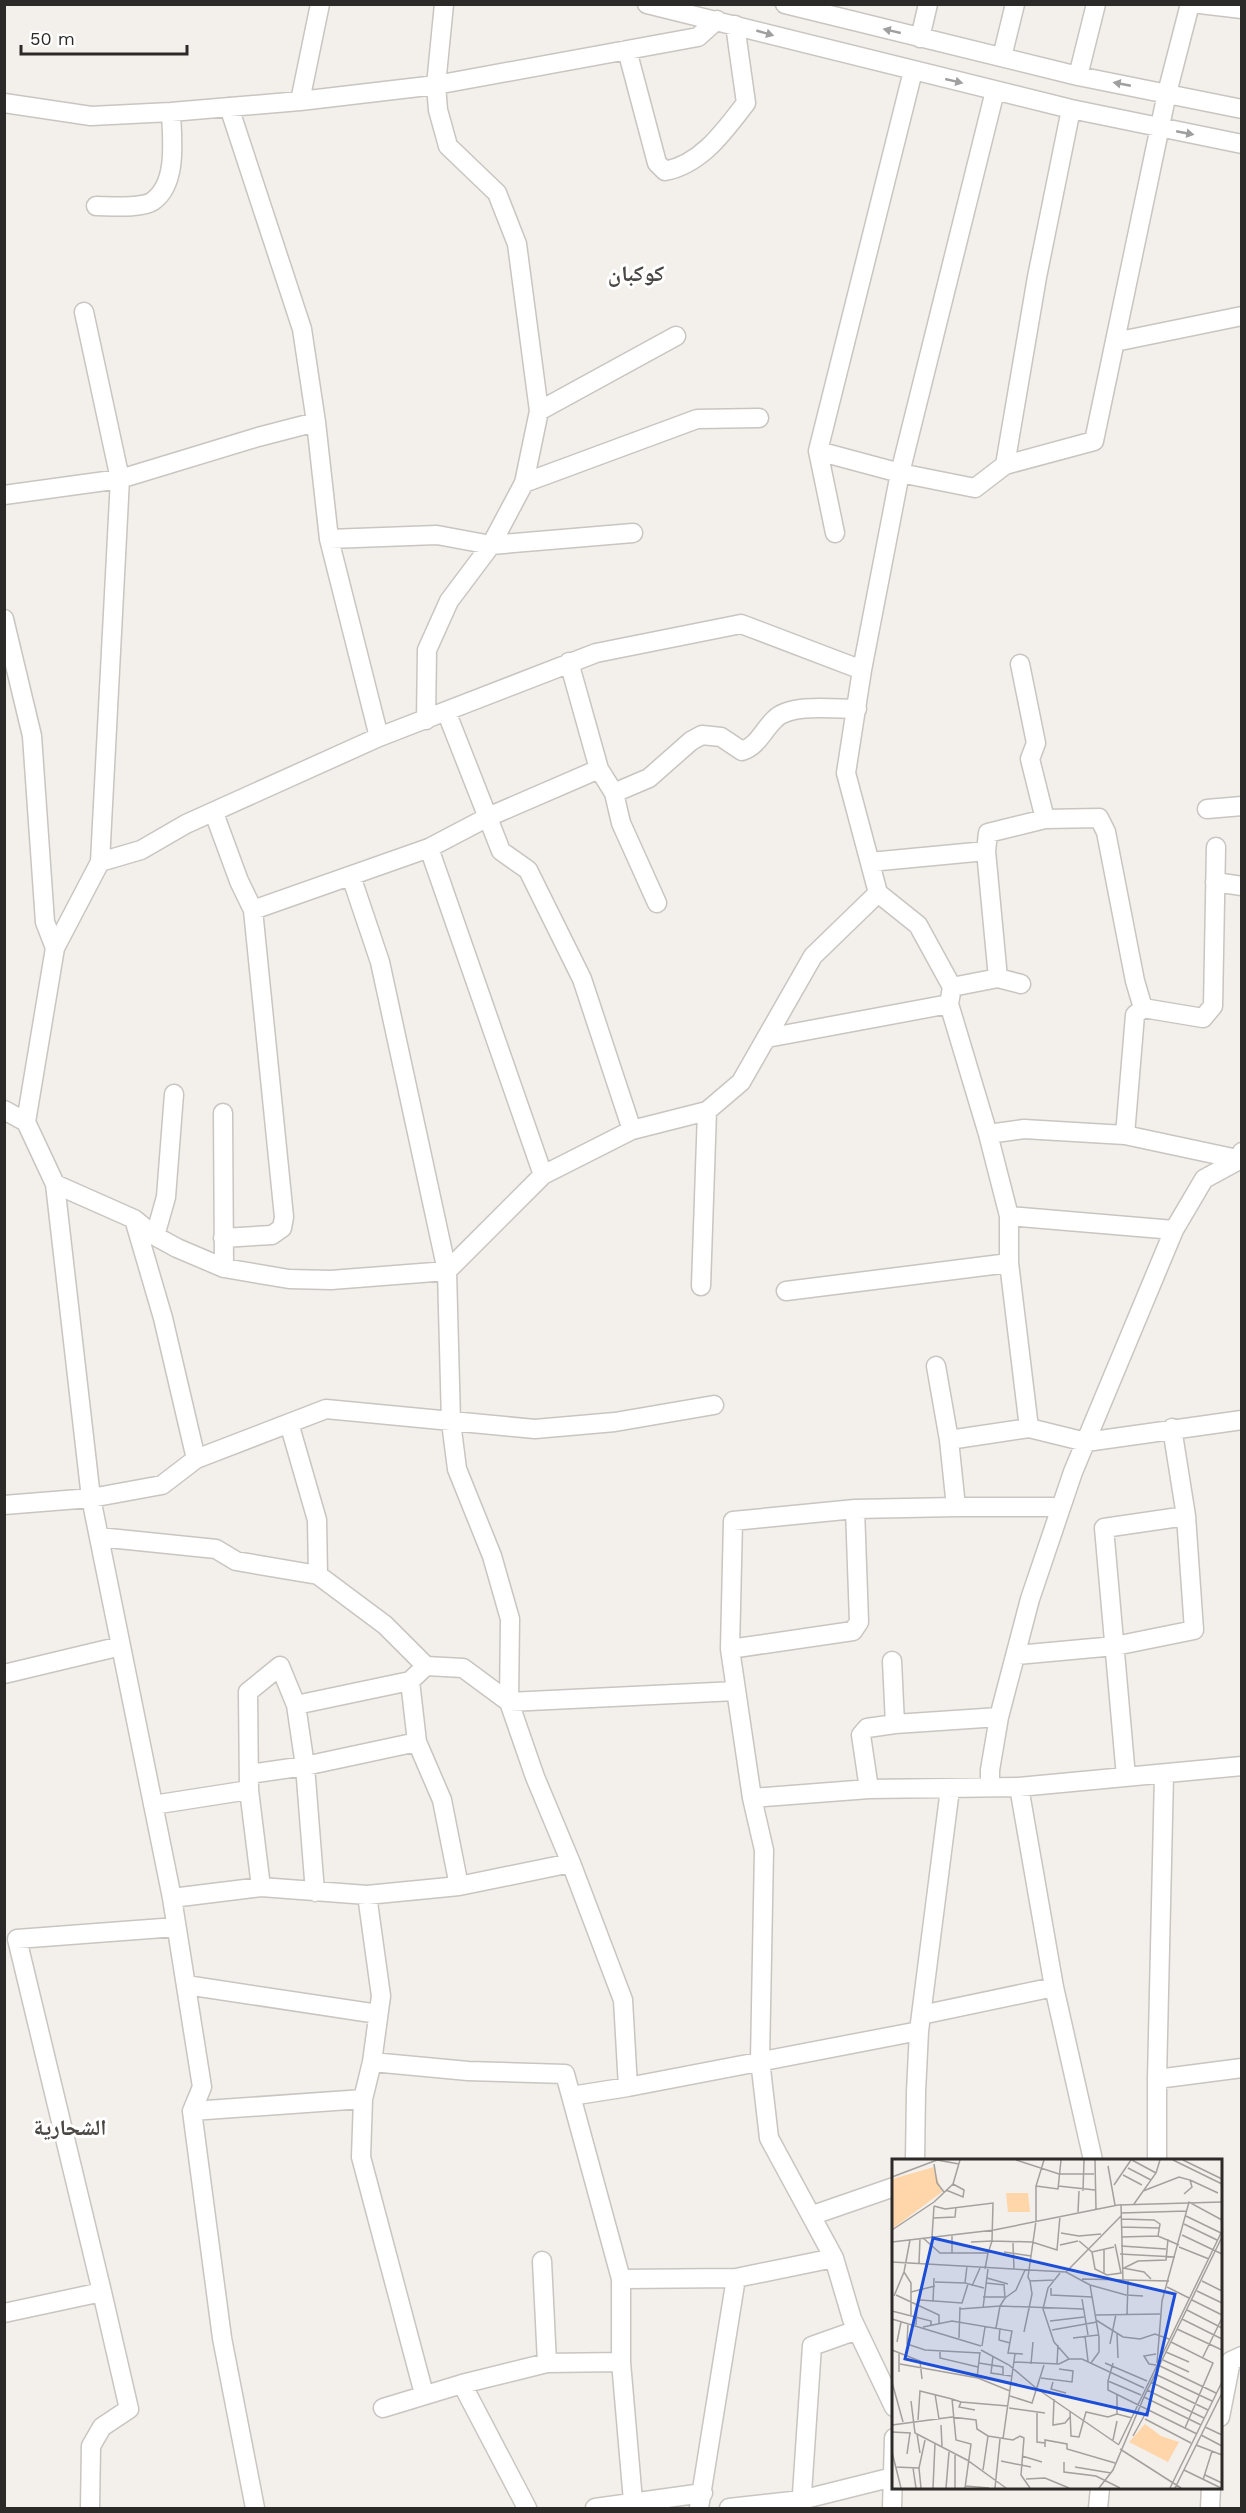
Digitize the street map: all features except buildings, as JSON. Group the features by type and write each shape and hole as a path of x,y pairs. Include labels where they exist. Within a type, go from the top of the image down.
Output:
{"street":[{"path":"300,101 320,4"},
{"path":"426,720 427,650 449,601 491,545 524,483 539,411 517,244 497,193 448,146 438,110 436,85 444,4"},
{"path":"647,4 717,20 824,50 1071,109 1242,144"},
{"path":"785,4 830,10 920,38 1078,75 1242,109"},
{"path":"920,38 928,4"},
{"path":"1002,57 1015,4"},
{"path":"1078,75 1096,4"},
{"path":"818,451 900,473 975,488 1005,465 1094,441 1167,93 1190,4"},
{"path":"1200,4 1242,9"},
{"path":"4,103 91,116 300,101 436,85 698,37 717,20"},
{"path":"627,50 657,164 665,171 682,168 718,140 746,103 735,25"},
{"path":"835,533 818,451 913,71"},
{"path":"995,91 900,473 862,670 846,773 878,893 918,925 950,996 1008,1216 1009,1263 1029,1428"},
{"path":"229,107 302,329 316,422 329,539 379,737"},
{"path":"1005,465 1037,277 1071,109"},
{"path":"96,206 145,204 152,202 159,194 167,182 172,160 171,112"},
{"path":"84,312 120,479 100,862 55,948 27,1122 55,1184 91,1498 172,1898 201,2087 192,2111 222,2338 255,2508"},
{"path":"1115,342 1242,316"},
{"path":"539,411 676,336"},
{"path":"524,483 697,419 759,418"},
{"path":"4,495 120,479 316,422"},
{"path":"329,539 437,535 491,545 633,533"},
{"path":"4,619 32,736 45,922 55,948"},
{"path":"100,862 141,850 186,824 379,737 596,653 741,624 862,670"},
{"path":"568,662 599,769 614,793 621,823 657,903"},
{"path":"1020,664 1036,743 1030,759 1046,819"},
{"path":"614,793 649,778 691,741 702,735 721,737 741,751 751,748 776,717 796,709 857,709"},
{"path":"446,711 501,851 528,870 582,979 632,1131"},
{"path":"253,910 429,848 488,817 599,769"},
{"path":"1207,809 1242,806"},
{"path":"214,813 239,881 253,910 284,1218 282,1228 272,1235 223,1238"},
{"path":"998,978 986,851 988,834 1046,819 1099,818 1106,832 1135,981 1143,1008"},
{"path":"1143,1008 1203,1018 1213,1006 1216,847"},
{"path":"429,848 543,1175"},
{"path":"870,862 986,851"},
{"path":"351,876 380,962 447,1271 452,1422 457,1469 492,1556 510,1619 509,1702 535,1777 572,1863 623,2000 628,2087"},
{"path":"1215,882 1242,886"},
{"path":"55,1184 134,1219 155,1236 224,1268 289,1279 331,1280 447,1271 543,1175 632,1131 707,1111 741,1082 813,956 878,893"},
{"path":"766,1038 950,996 998,978 1022,984"},
{"path":"1125,1135 1135,1015 1143,1008"},
{"path":"155,1236 166,1197 174,1094"},
{"path":"4,1110 27,1122"},
{"path":"701,1286 707,1111"},
{"path":"223,1113 224,1268"},
{"path":"988,1134 1024,1129 1125,1135 1241,1157"},
{"path":"990,1788 990,1770 999,1717 1030,1599 1086,1442 1174,1230 1204,1179 1241,1157"},
{"path":"1008,1216 1174,1230"},
{"path":"134,1219 163,1318 196,1459"},
{"path":"786,1291 1009,1263"},
{"path":"936,1366 949,1440 956,1507"},
{"path":"4,1504 91,1498 162,1485 196,1459 326,1409 536,1429 615,1422 714,1405"},
{"path":"949,1440 1029,1428 1086,1442 1172,1428 1242,1420"},
{"path":"289,1423 317,1520 318,1575"},
{"path":"1017,1655 1114,1646 1194,1630 1186,1516 1172,1428"},
{"path":"892,2403 857,2330 834,2258 813,2215 769,2138 760,2060 764,1850 752,1798 730,1649 733,1521 855,1509 1061,1507"},
{"path":"730,1649 853,1631 859,1622 855,1509"},
{"path":"1126,1777 1104,1528 1186,1516"},
{"path":"99,1538 216,1549 236,1561 318,1575 385,1625 426,1665 464,1668 509,1702 736,1691"},
{"path":"4,1674 121,1646"},
{"path":"892,1661 896,1724"},
{"path":"296,1705 410,1681 426,1665"},
{"path":"261,1887 249,1782 248,1692 280,1666 296,1705 315,1892"},
{"path":"410,1681 417,1742 442,1800 459,1886"},
{"path":"869,1788 861,1735 867,1728 999,1717"},
{"path":"153,1805 304,1766 417,1742"},
{"path":"752,1798 869,1788 1019,1787 1242,1766"},
{"path":"1157,2159 1164,1774"},
{"path":"1019,1787 1054,1988 1093,2159"},
{"path":"915,2159 915,2092 920,2023 950,1789"},
{"path":"172,1898 261,1887 367,1894 459,1886 572,1863"},
{"path":"367,1894 381,1996 372,2062 363,2099 361,2157 424,2394"},
{"path":"90,2508 91,2446 102,2427 129,2409 102,2292 11,1933 176,1927"},
{"path":"186,1985 378,2014"},
{"path":"572,2096 760,2060 920,2023 1054,1988"},
{"path":"372,2062 468,2071 565,2074 621,2279 621,2362 633,2501"},
{"path":"1157,2079 1242,2068"},
{"path":"192,2111 363,2099"},
{"path":"813,2215 892,2188"},
{"path":"621,2279 736,2278 834,2258"},
{"path":"542,2261 547,2363"},
{"path":"596,2508 633,2501 701,2500 736,2278"},
{"path":"4,2313 102,2292"},
{"path":"801,2504 812,2346 857,2330"},
{"path":"1222,2411 1231,2361 1242,2356"},
{"path":"383,2408 424,2394 547,2363 621,2362"},
{"path":"462,2384 527,2508"},
{"path":"729,2508 801,2504 892,2477"},
{"path":"892,2508 893,2489"},
{"path":"1098,2508 1100,2489"},
{"path":"1210,2508 1211,2489"}],"district":[{"name":"كوكبان","path":"636,273"},
{"name":"الشحارية","path":"70,2127"}]}
